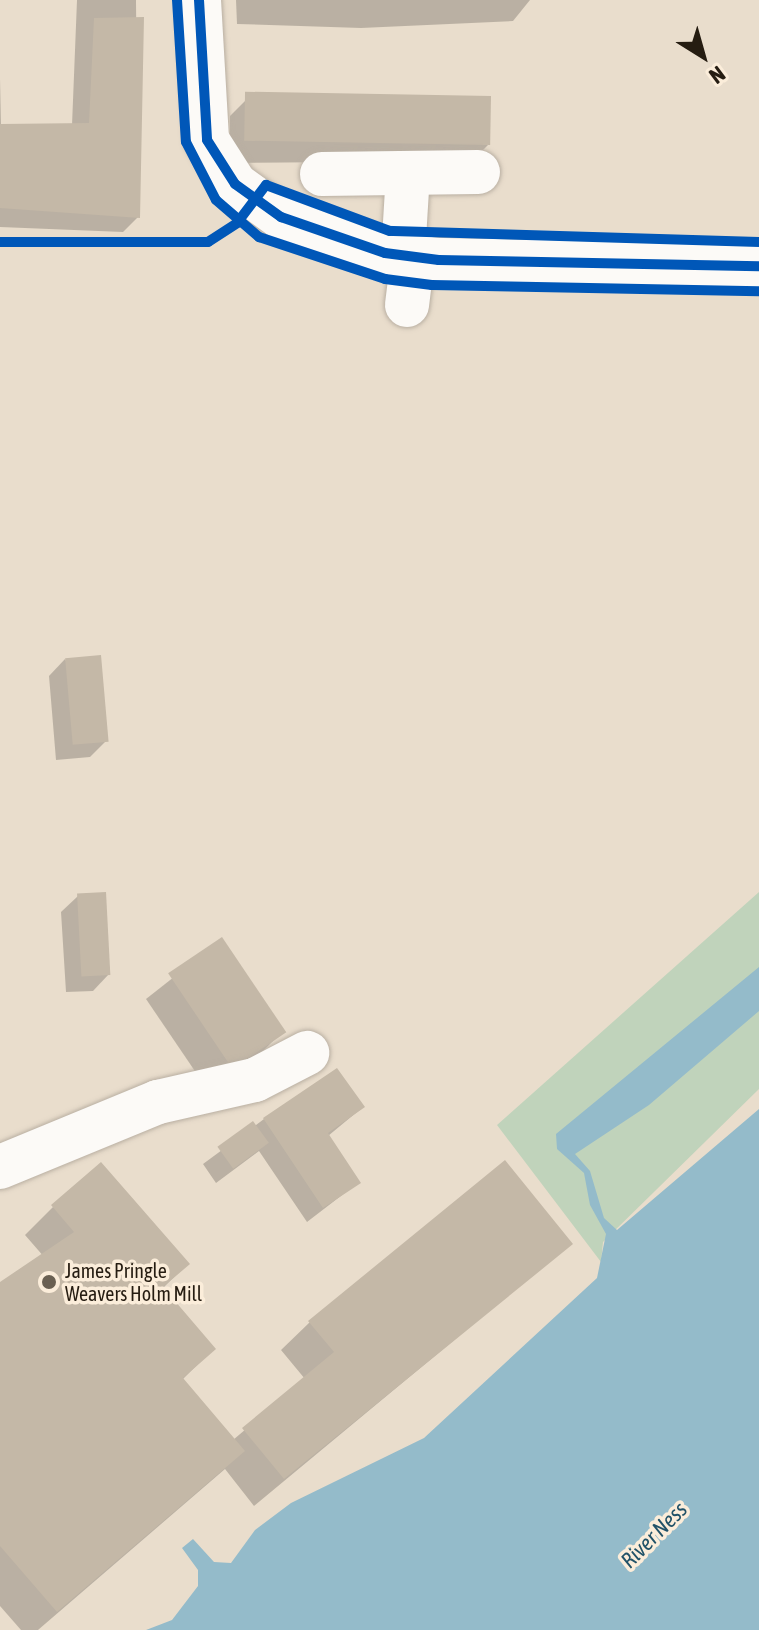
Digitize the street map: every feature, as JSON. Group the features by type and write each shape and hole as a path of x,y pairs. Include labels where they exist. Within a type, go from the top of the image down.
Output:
{"street":[{"path":"199,0 207,140 235,184 281,217 408,256 759,266"},
{"path":"322,174 478,172"},
{"path":"407,305 408,173"},
{"path":"0,1167 38,1146 158,1102 255,1080 307,1053"}],"green space":[{"path":"759,892 759,1089 603,1242 601,1262 497,1125"}],"water":[{"name":"River Ness","path":"759,967 759,1011 649,1105 575,1154 590,1171 604,1218 617,1230 759,1109 759,1630 146,1630 172,1620 198,1586 198,1570 182,1548 193,1539 214,1562 231,1563 255,1530 291,1503 424,1438 597,1278 606,1234 590,1205 584,1173 557,1149 556,1134"}],"building":[{"path":"144,17 140,218 0,208 0,124 89,123 94,18"},
{"path":"245,92 491,96 490,145 244,141"},
{"path":"101,655 109,742 73,745 65,658"},
{"path":"106,892 110,975 81,976 77,894"},
{"path":"222,937 286,1032 232,1069 168,973"},
{"path":"337,1068 365,1107 328,1133 361,1183 323,1208 263,1118"},
{"path":"253,1121 269,1143 233,1169 217,1147"},
{"path":"505,1160 573,1244 284,1479 242,1428 334,1352 308,1321"},
{"path":"101,1162 190,1264 163,1287 216,1349 183,1378 245,1451 57,1612 0,1546 0,1282 74,1232 51,1205"}],"cycle path":[{"path":"177,0 186,142 216,200 259,237 385,279 432,285 759,291"},
{"path":"199,0 207,140 235,184 281,217 385,253 439,260 759,266"},
{"path":"0,242 208,242 237,223 266,185 390,231 759,242"}],"place":[{"name":"James Pringle Weavers Holm Mill","path":"49,1282"}]}
